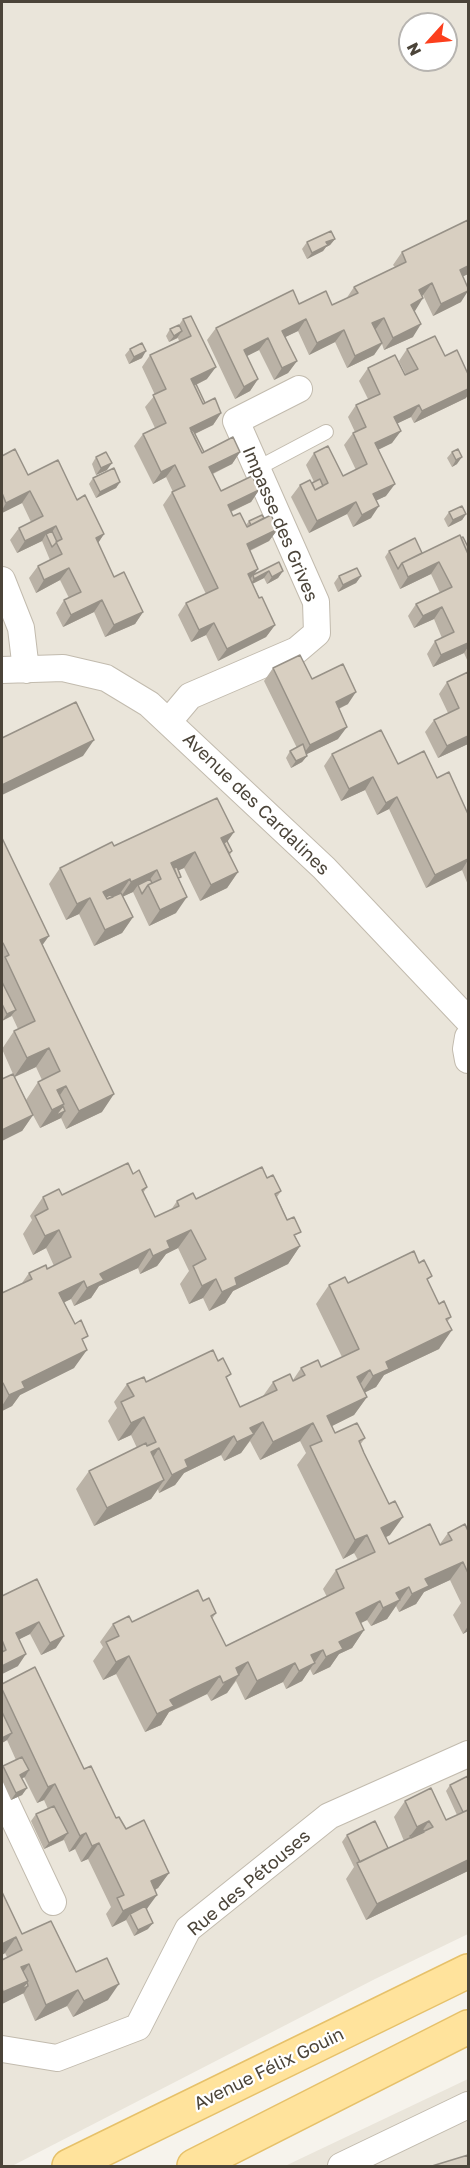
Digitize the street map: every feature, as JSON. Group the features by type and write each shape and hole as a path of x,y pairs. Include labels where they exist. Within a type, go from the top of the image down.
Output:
{"main road":[{"name":"Avenue Félix Gouin","path":"69,2166 468,1971"},
{"path":"194,2166 468,2027"}],"street":[{"name":"Impasse des Grives","path":"169,722 190,696 297,650 317,633 316,602 236,421 300,389"},
{"path":"2,580 21,628 14,670"},
{"name":"Avenue des Cardalines","path":"14,670 63,668 106,678 149,704 324,868 468,1020"},
{"path":"468,1037 466,1049 468,1060"},
{"name":"Rue des Pétouses","path":"2,2049 57,2058 138,2027 188,1929 329,1816 468,1754"},
{"path":"2,1794 53,1902"},
{"path":"341,2166 468,2105"}],"lane":[{"path":"258,468 326,432"}],"shaded area":[{"path":"2,2 468,2 468,1934 375,1979 12,2166 2,2166"},
{"path":"468,2079 468,2166 285,2166"}],"building":[{"path":"468,220 468,266 460,270 468,291 441,304 432,283 419,290 423,298 411,305 421,324 393,338 384,318 372,323 382,343 355,356 344,330 317,343 306,319 282,331 297,361 282,368 268,338 244,350 258,379 244,387 216,328 293,290 299,304 326,291 332,305 358,293 354,287 406,262 402,252"},
{"path":"331,231 335,239 326,242 328,245 312,253 307,242"},
{"path":"191,316 216,367 191,379 203,404 215,398 221,413 190,428 202,453 233,437 240,452 209,467 221,491 252,476 259,490 228,505 233,516 240,513 247,527 271,515 278,529 247,544 258,569 248,574 275,625 227,649 214,623 199,630 186,603 218,588 172,492 185,486 175,465 161,472 143,434 166,423 153,395 166,389 150,355 191,336 183,319"},
{"path":"179,325 182,331 174,336 170,329"},
{"path":"435,336 445,356 457,350 468,374 468,389 422,411 419,405 394,417 401,431 375,443 395,484 373,494 379,506 362,515 356,502 317,521 300,485 310,480 315,490 328,483 314,453 328,446 343,476 367,464 353,433 366,427 356,405 380,394 368,368 395,355 405,375 418,369 407,349"},
{"path":"142,343 146,351 134,357 130,349"},
{"path":"196,384 205,403 203,404 194,385"},
{"path":"193,430 204,452 202,453 191,431"},
{"path":"15,449 28,475 58,460 77,500 85,495 104,534 96,538 114,577 124,572 143,612 114,625 102,600 71,615 64,600 81,592 69,568 44,580 38,566 62,554 56,542 62,539 56,526 25,541 19,528 43,516 30,491 6,503 2,493 2,456"},
{"path":"458,449 462,457 456,460 452,452"},
{"path":"106,452 112,463 101,468 96,457"},
{"path":"114,468 120,482 100,492 93,478"},
{"path":"320,479 323,486 315,490 312,483"},
{"path":"462,506 466,514 453,520 449,512"},
{"path":"262,515 264,518 251,525 249,521"},
{"path":"52,531 57,542 52,547 46,534"},
{"path":"460,535 468,554 468,643 441,655 435,641 454,632 442,607 423,616 416,604 452,587 439,562 408,577 402,563"},
{"path":"463,537 468,547 468,554 461,538"},
{"path":"415,538 422,553 402,563 398,569 389,551"},
{"path":"279,562 283,571 272,577 269,571 254,579 253,575"},
{"path":"357,568 361,576 343,585 339,576"},
{"path":"300,655 312,679 343,664 356,692 336,702 347,727 310,745 273,668"},
{"path":"468,672 468,736 447,746 434,720 459,708 447,682"},
{"path":"76,702 94,740 2,785 2,738"},
{"path":"381,730 398,764 424,751 437,778 449,772 468,814 468,859 435,875 397,797 386,803 373,777 349,789 332,754"},
{"path":"303,744 307,756 296,761 290,751"},
{"path":"217,798 234,832 221,838 238,872 211,885 195,852 171,863 187,897 160,910 148,885 161,879 157,870 131,882 130,879 103,892 107,899 121,893 133,917 105,930 90,898 77,904 60,868 112,842 114,846"},
{"path":"2,838 49,936 40,940 114,1094 79,1111 66,1086 57,1090 64,1104 52,1110 38,1082 60,1071 49,1048 27,1058 14,1031 35,1021 5,957 9,955 2,943"},
{"path":"227,841 232,851 229,853 224,843"},
{"path":"177,867 181,877 178,878 174,868"},
{"path":"150,879 152,883 142,894 138,885"},
{"path":"2,982 16,1010 7,1014 2,1004"},
{"path":"13,1074 33,1115 2,1130 2,1079"},
{"path":"63,1106 65,1111 55,1116"},
{"path":"128,1163 133,1174 139,1170 147,1187 142,1190 155,1217 179,1206 177,1201 193,1193 196,1199 262,1167 267,1178 273,1175 281,1191 275,1194 287,1220 294,1217 301,1232 294,1235 300,1246 235,1278 237,1285 222,1292 216,1279 202,1286 193,1266 206,1259 191,1230 167,1241 170,1248 153,1256 150,1249 100,1274 104,1280 87,1288 84,1281 59,1293 75,1324 81,1320 88,1336 82,1339 87,1350 22,1382 25,1388 9,1395 2,1383 2,1293 32,1279 29,1273 46,1265 47,1269 71,1257 59,1230 45,1236 35,1216 48,1209 43,1197 59,1189 62,1195"},
{"path":"414,1251 419,1263 424,1260 432,1276 427,1279 439,1304 444,1301 451,1317 446,1319 452,1330 386,1362 389,1369 373,1376 370,1370 357,1377 367,1397 327,1416 335,1433 357,1423 365,1438 359,1441 364,1453 389,1504 395,1501 403,1517 381,1528 389,1544 430,1524 440,1545 452,1540 448,1533 465,1524 468,1531 468,1573 463,1562 425,1579 429,1586 412,1594 409,1587 396,1593 400,1600 383,1608 380,1601 356,1613 364,1630 339,1642 343,1649 326,1657 323,1650 311,1655 315,1663 299,1671 295,1663 257,1681 248,1662 236,1668 239,1675 223,1683 220,1676 194,1688 170,1700 174,1706 157,1714 129,1656 116,1662 106,1642 119,1636 113,1624 129,1616 132,1622 198,1590 203,1601 209,1598 216,1613 211,1616 226,1646 344,1588 336,1570 375,1552 367,1535 355,1540 310,1446 322,1441 313,1423 273,1442 263,1422 250,1428 254,1434 237,1442 234,1436 185,1460 188,1467 172,1475 159,1448 151,1452 164,1480 107,1508 89,1471 146,1443 147,1446 156,1442 144,1417 131,1423 121,1402 134,1396 127,1384 144,1377 146,1382 213,1350 218,1361 223,1358 231,1374 226,1377 240,1407 277,1390 273,1382 290,1374 293,1381 305,1375 301,1368 318,1360 321,1367 359,1349 329,1285 345,1277 348,1283"},
{"path":"37,1579 64,1636 50,1643 39,1622 16,1633 26,1654 2,1666 2,1652 6,1650 2,1640 2,1596"},
{"path":"35,1667 84,1769 91,1766 116,1818 119,1817 126,1829 144,1820 169,1873 151,1881 157,1895 123,1911 117,1898 124,1895 99,1843 92,1846 86,1833 80,1836 55,1784 48,1787 2,1689 2,1684"},
{"path":"2,1712 12,1733 2,1738"},
{"path":"22,1757 29,1770 20,1775 27,1788 16,1793 3,1766"},
{"path":"468,1776 468,1810 463,1812 450,1785"},
{"path":"431,1788 446,1820 468,1810 468,1860 377,1904 357,1863 433,1827 429,1821 417,1827 405,1801"},
{"path":"54,1806 68,1833 49,1843 36,1814"},
{"path":"375,1821 388,1848 360,1862 347,1835"},
{"path":"423,1830 424,1832 411,1838 410,1836"},
{"path":"2,1892 22,1934 51,1921 76,1972 107,1958 119,1984 84,2001 78,1990 46,2005 29,1964 21,1967 28,1981 3,1992 2,1960 22,1950 16,1937 2,1944"},
{"path":"145,1906 153,1923 138,1930 130,1914"},
{"path":"468,2155 468,2166 432,2166"}]}
